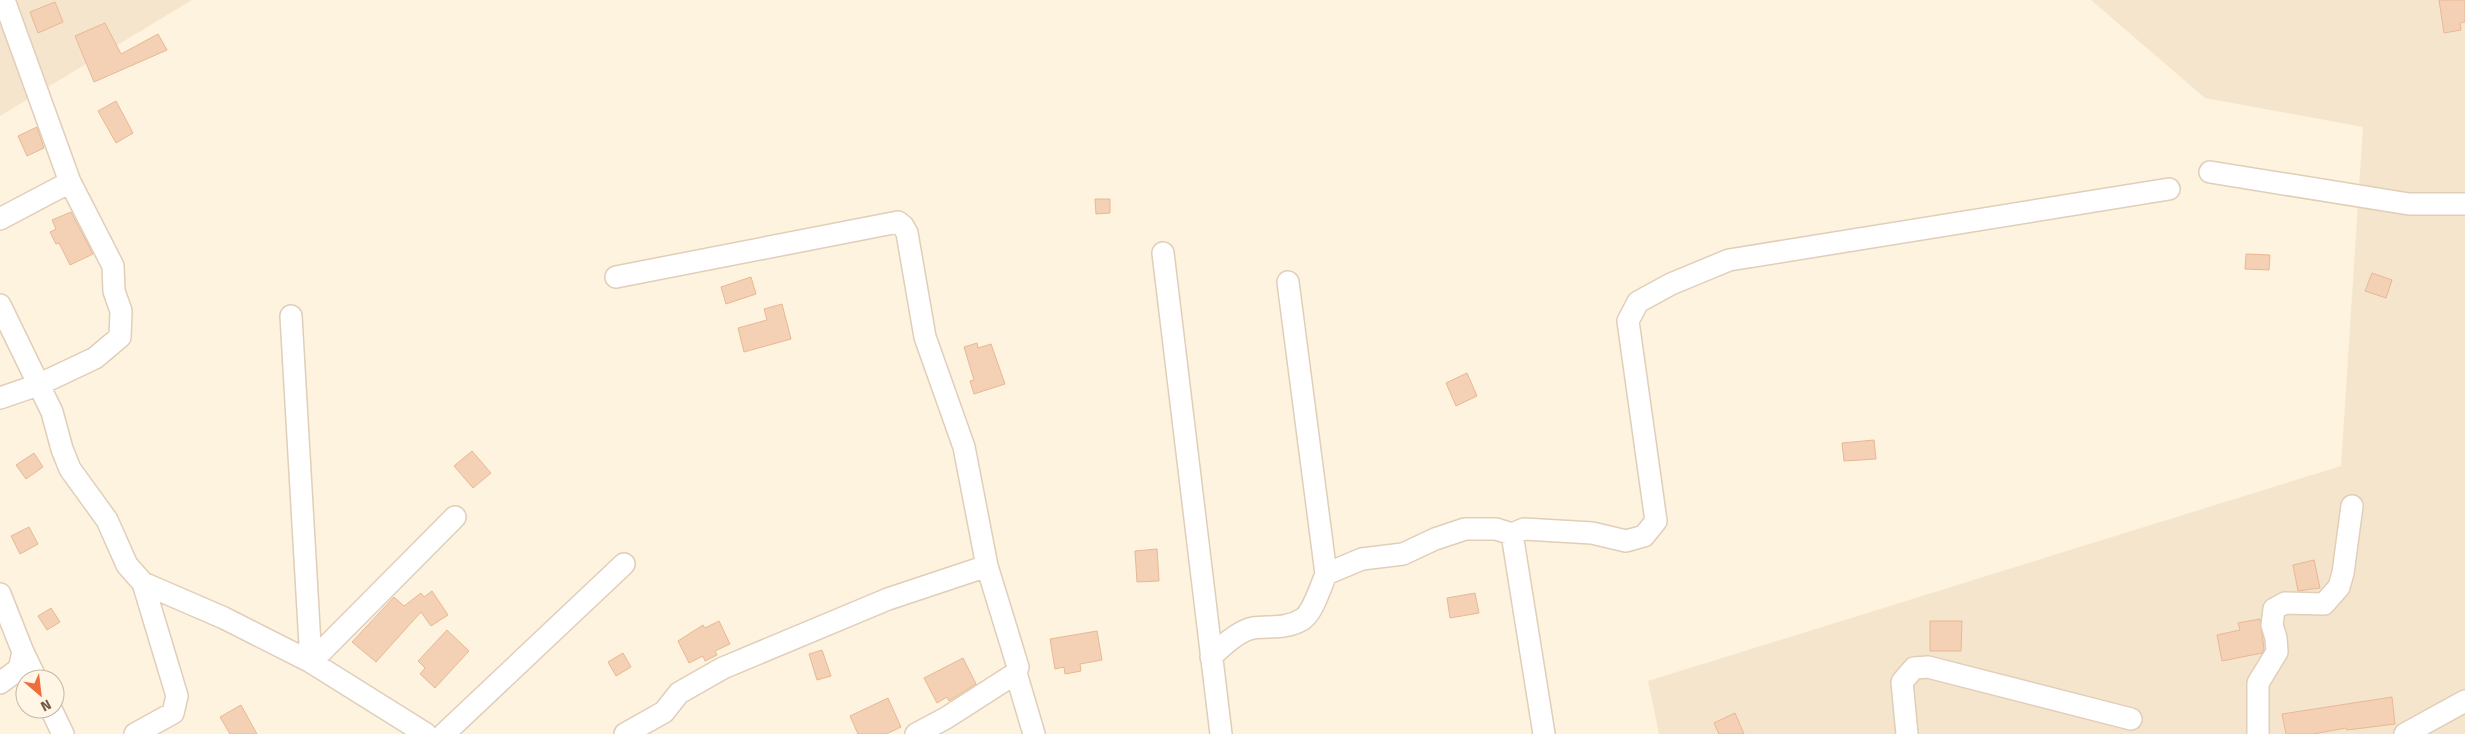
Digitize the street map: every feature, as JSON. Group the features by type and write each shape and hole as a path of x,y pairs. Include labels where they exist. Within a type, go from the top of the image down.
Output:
{"street":[{"path":"0,398 38,386 95,358 120,337 121,311 114,291 113,266 70,182 4,0"},
{"path":"2210,172 2409,204 2465,204"},
{"path":"0,219 70,182"},
{"path":"1326,574 1362,559 1403,554 1435,539 1465,529 1496,529 1512,534 1524,529 1592,533 1626,541 1644,536 1656,521 1628,321 1638,302 1671,284 1729,260 2169,189"},
{"path":"616,277 898,222 903,226 908,241 925,337 964,447 987,566 1018,667 1016,672 1034,734"},
{"path":"1163,253 1221,734"},
{"path":"1211,656 1224,643 1251,628 1284,627 1304,618 1317,597 1326,574 1288,282"},
{"path":"0,305 52,412 62,449 70,469 107,520 127,564 143,583 177,696 172,713 136,734"},
{"path":"291,316 311,662"},
{"path":"2258,734 2258,682 2276,652 2276,638 2272,625 2274,610 2285,603 2324,604 2331,598 2339,587 2343,573 2344,554 2352,506"},
{"path":"311,662 455,517"},
{"path":"1512,534 1544,734"},
{"path":"444,734 624,564"},
{"path":"624,734 664,712 679,693 723,668 888,599 987,566"},
{"path":"143,583 224,618 311,662 426,734"},
{"path":"0,594 31,669"},
{"path":"0,683 19,669 23,652"},
{"path":"1907,734 1902,682 1914,668 1928,667 2131,719"},
{"path":"916,734 946,718 1016,672"},
{"path":"2405,734 2465,701"},
{"path":"56,719 64,734"}],"shaded area":[{"path":"0,0 192,0 0,116"},
{"path":"2091,0 2465,0 2465,734 1659,734 1648,681 2341,466 2363,127 2205,98"}],"building":[{"path":"2439,0 2465,0 2465,22 2460,23 2461,30 2444,33"},
{"path":"55,2 63,22 38,33 30,12"},
{"path":"105,23 121,54 158,34 167,50 94,82 75,36"},
{"path":"116,101 133,133 116,143 98,111"},
{"path":"37,127 44,148 27,156 18,136"},
{"path":"1095,199 1110,199 1110,213 1096,214"},
{"path":"71,212 93,254 70,265 59,243 56,244 50,232 56,229 52,220"},
{"path":"2246,254 2270,255 2269,270 2245,269"},
{"path":"2372,273 2392,280 2386,298 2365,291"},
{"path":"751,277 756,294 726,304 721,287"},
{"path":"782,304 791,339 744,352 738,328 767,320 764,309"},
{"path":"977,343 978,348 991,344 1005,384 974,394 970,381 974,380 964,347"},
{"path":"1467,373 1477,396 1456,406 1446,383"},
{"path":"1874,440 1876,459 1844,461 1842,443"},
{"path":"472,451 491,473 473,488 454,466"},
{"path":"34,453 43,467 26,479 16,465"},
{"path":"29,527 38,544 20,554 11,536"},
{"path":"1157,549 1159,581 1137,582 1135,551"},
{"path":"2314,560 2320,588 2298,591 2293,565"},
{"path":"432,591 448,615 431,626 421,612 376,662 352,642 394,597 404,606 421,593 424,597"},
{"path":"1475,593 1479,613 1450,618 1447,598"},
{"path":"51,608 60,622 47,630 38,616"},
{"path":"2260,619 2264,649 2262,653 2222,661 2217,635 2240,630 2238,623"},
{"path":"719,621 730,644 715,651 717,655 705,661 703,656 689,663 678,641 703,625 705,628"},
{"path":"1930,621 1962,621 1961,651 1930,651"},
{"path":"447,630 469,651 435,688 420,674 425,668 418,661"},
{"path":"1097,631 1102,660 1080,664 1081,671 1065,674 1064,667 1055,669 1050,639"},
{"path":"822,650 831,676 817,680 809,654"},
{"path":"623,653 631,667 616,676 608,662"},
{"path":"963,658 976,684 949,701 947,697 937,703 924,678"},
{"path":"2392,697 2395,724 2347,730 2346,728 2313,734 2286,734 2282,714"},
{"path":"888,698 901,727 886,734 858,734 850,716"},
{"path":"241,705 257,734 230,734 220,717"},
{"path":"1735,713 1744,734 1719,734 1714,723"}]}
